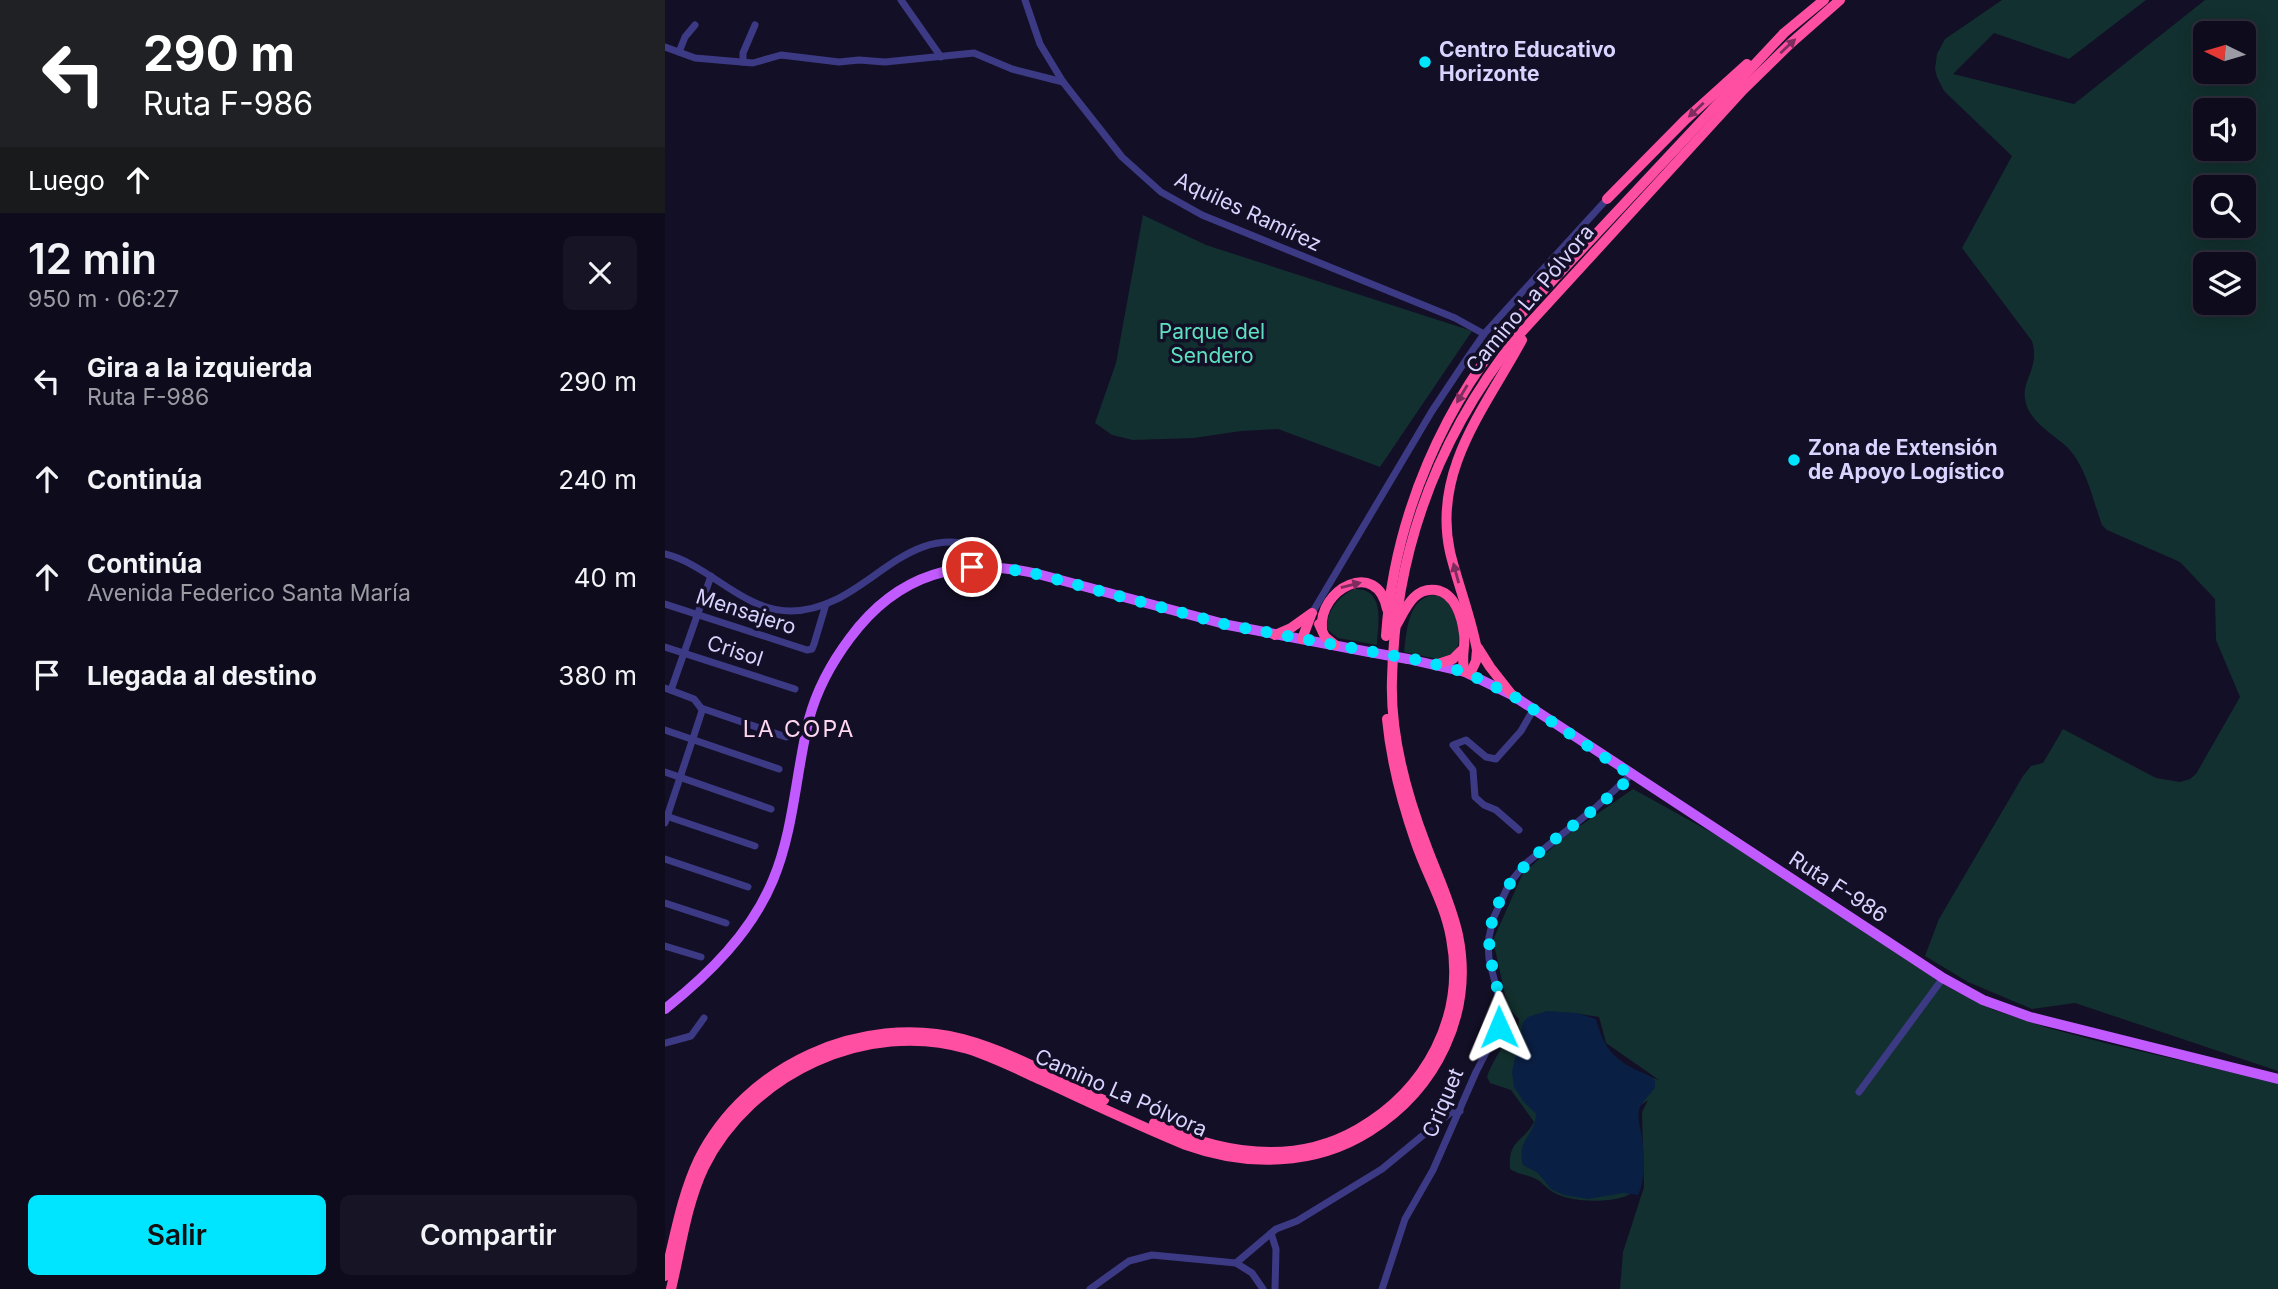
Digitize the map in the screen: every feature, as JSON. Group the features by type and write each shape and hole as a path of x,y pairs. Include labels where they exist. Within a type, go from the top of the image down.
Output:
{"highway":[{"name":"Camino La Pólvora","path":"665,1276 669,1240 700,1158 715,1134 738,1105 771,1076 801,1058 835,1044 892,1033 929,1033 977,1044 1183,1136 1210,1145 1243,1151 1275,1152 1318,1146 1352,1132 1394,1104 1420,1076 1438,1047 1451,1007 1454,972 1448,924 1413,833 1396,774 1389,737 1385,678 1387,615 1400,548 1420,482 1449,417 1504,333 1784,33 1824,0"},
{"name":"Camino La Pólvora","path":"671,1289 694,1192 705,1166 725,1134 749,1107 781,1081 820,1059 850,1049 912,1041 966,1049 999,1061 1178,1142 1217,1154 1249,1159 1284,1159 1327,1151 1364,1135 1402,1107 1427,1079 1447,1044 1458,1010 1462,973 1458,937 1451,909 1420,829 1399,751 1391,684 1394,629 1409,547 1436,468 1456,427 1479,390 1532,320 1743,90 1840,0"},
{"path":"1607,200 1693,112 1784,33"},
{"path":"1467,673 1477,655 1450,551 1447,524 1450,484 1465,438 1501,379 1532,320"},
{"path":"1302,639 1315,616 1340,588 1350,583 1360,582 1380,591 1385,600 1387,615"},
{"path":"1394,629 1413,597 1427,590 1442,592 1453,600 1460,617 1464,634 1462,650 1467,673"},
{"path":"1315,616 1321,620 1328,640 1335,645"},
{"path":"1275,635 1315,616"},
{"path":"1474,639 1490,667 1512,695"},
{"path":"1438,664 1453,659 1462,650"}],"main road":[{"name":"Ruta F-986","path":"665,1009 720,960 754,915 768,891 782,851 813,706 833,661 844,646 883,601 900,589 939,573 972,567 993,567 1038,574 1174,612 1275,635 1438,664 1467,673 1512,695 1943,978 1983,1000 2030,1017 2278,1079"}],"street":[{"path":"901,0 941,57"},
{"name":"Aquiles Ramírez","path":"1025,0 1040,44 1063,82 1130,166 1174,201 1265,242 1455,318 1484,334"},
{"path":"679,52 685,37 695,25"},
{"path":"743,62 743,53 755,25"},
{"path":"665,47 708,60 759,63 786,55 839,62 885,62 974,53 1012,69 1063,82"},
{"path":"1315,616 1432,411 1484,334 1607,200"},
{"path":"665,554 686,560 750,601 775,609 802,610 826,604 852,591 914,549 939,541 982,548 993,567"},
{"path":"711,576 684,653 668,689 694,699 701,708 786,737"},
{"name":"Mensajero","path":"665,604 807,650 812,649 826,604"},
{"name":"Crisol","path":"665,647 795,689"},
{"path":"701,708 666,819 755,846"},
{"path":"1520,830 1475,797 1473,770 1453,745 1466,740 1486,757 1496,759 1521,731 1533,710"},
{"path":"665,730 779,769"},
{"path":"665,772 771,809"},
{"name":"Criquet","path":"1382,1289 1405,1219 1433,1170 1499,1027 1501,1006 1489,958 1488,942 1493,919 1509,884 1525,864 1595,808 1631,775"},
{"path":"665,859 748,887"},
{"path":"665,903 726,923"},
{"path":"665,946 701,957"},
{"path":"1859,1092 1943,978"},
{"path":"665,1043 691,1036 704,1018"},
{"path":"1236,1263 1271,1233 1297,1221 1381,1169 1450,1114 1460,1111"},
{"path":"1271,1233 1276,1250 1275,1289"},
{"path":"1090,1289 1129,1261 1152,1255 1236,1263 1252,1273 1263,1289"}],"green space":[{"path":"2002,0 2146,0 2069,59 1994,33 1953,74 2074,104 2205,0 2278,0 2278,1071 2075,1003 2032,1009 1968,982 1925,956 1939,919 2023,776 2031,766 2043,763 2063,729 2156,778 2180,782 2196,774 2240,697 2216,640 2215,599 2180,562 2107,530 2102,525 2088,484 2074,455 2041,426 2027,407 2026,385 2034,359 2032,341 1962,248 2012,156 1944,91 1935,69 1937,54 1945,39"},
{"name":"Parque del Sendero","path":"1143,215 1206,245 1472,331 1380,467 1278,429 1194,438 1133,440 1112,435 1095,423 1116,363"},
{"path":"1355,589 1372,595 1376,601 1379,618 1377,645 1338,638 1328,630 1328,618 1334,605"},
{"path":"1432,595 1447,602 1458,627 1457,648 1442,660 1404,652 1413,610 1417,603"},
{"path":"1633,789 1727,841 1948,987 1994,1010 2105,1043 2278,1083 2278,1289 1620,1289 1623,1252 1644,1187 1642,1112 1648,1100 1638,1107 1632,1193 1615,1199 1581,1200 1560,1196 1536,1179 1510,1169 1514,1146 1534,1122 1511,1090 1490,1083 1487,1077 1508,1032 1518,1025 1519,1019 1508,1008 1493,940 1523,873 1567,835","holes":["1574,1013 1599,1017 1606,1043 1659,1080 1634,1069 1611,1054 1591,1035"]}],"water":[{"path":"1547,1011 1577,1013 1596,1019 1604,1041 1612,1052 1633,1069 1655,1080 1655,1087 1639,1110 1644,1159 1638,1195 1623,1193 1588,1199 1564,1195 1551,1189 1538,1173 1523,1165 1522,1149 1533,1128 1536,1114 1514,1087 1512,1072 1523,1022 1528,1017"}],"place":[{"name":"Centro Educativo Horizonte","path":"1425,62"},
{"name":"Zona de Extensión de Apoyo Logístico","path":"1794,460"}],"district":[{"name":"LA COPA","path":"799,729"}],"route":[{"path":"972,567 1025,571 1228,625 1423,661 1465,672 1512,695 1631,775 1595,808 1525,864 1509,884 1493,919 1488,942 1489,958 1501,1006 1499,1027"}]}
